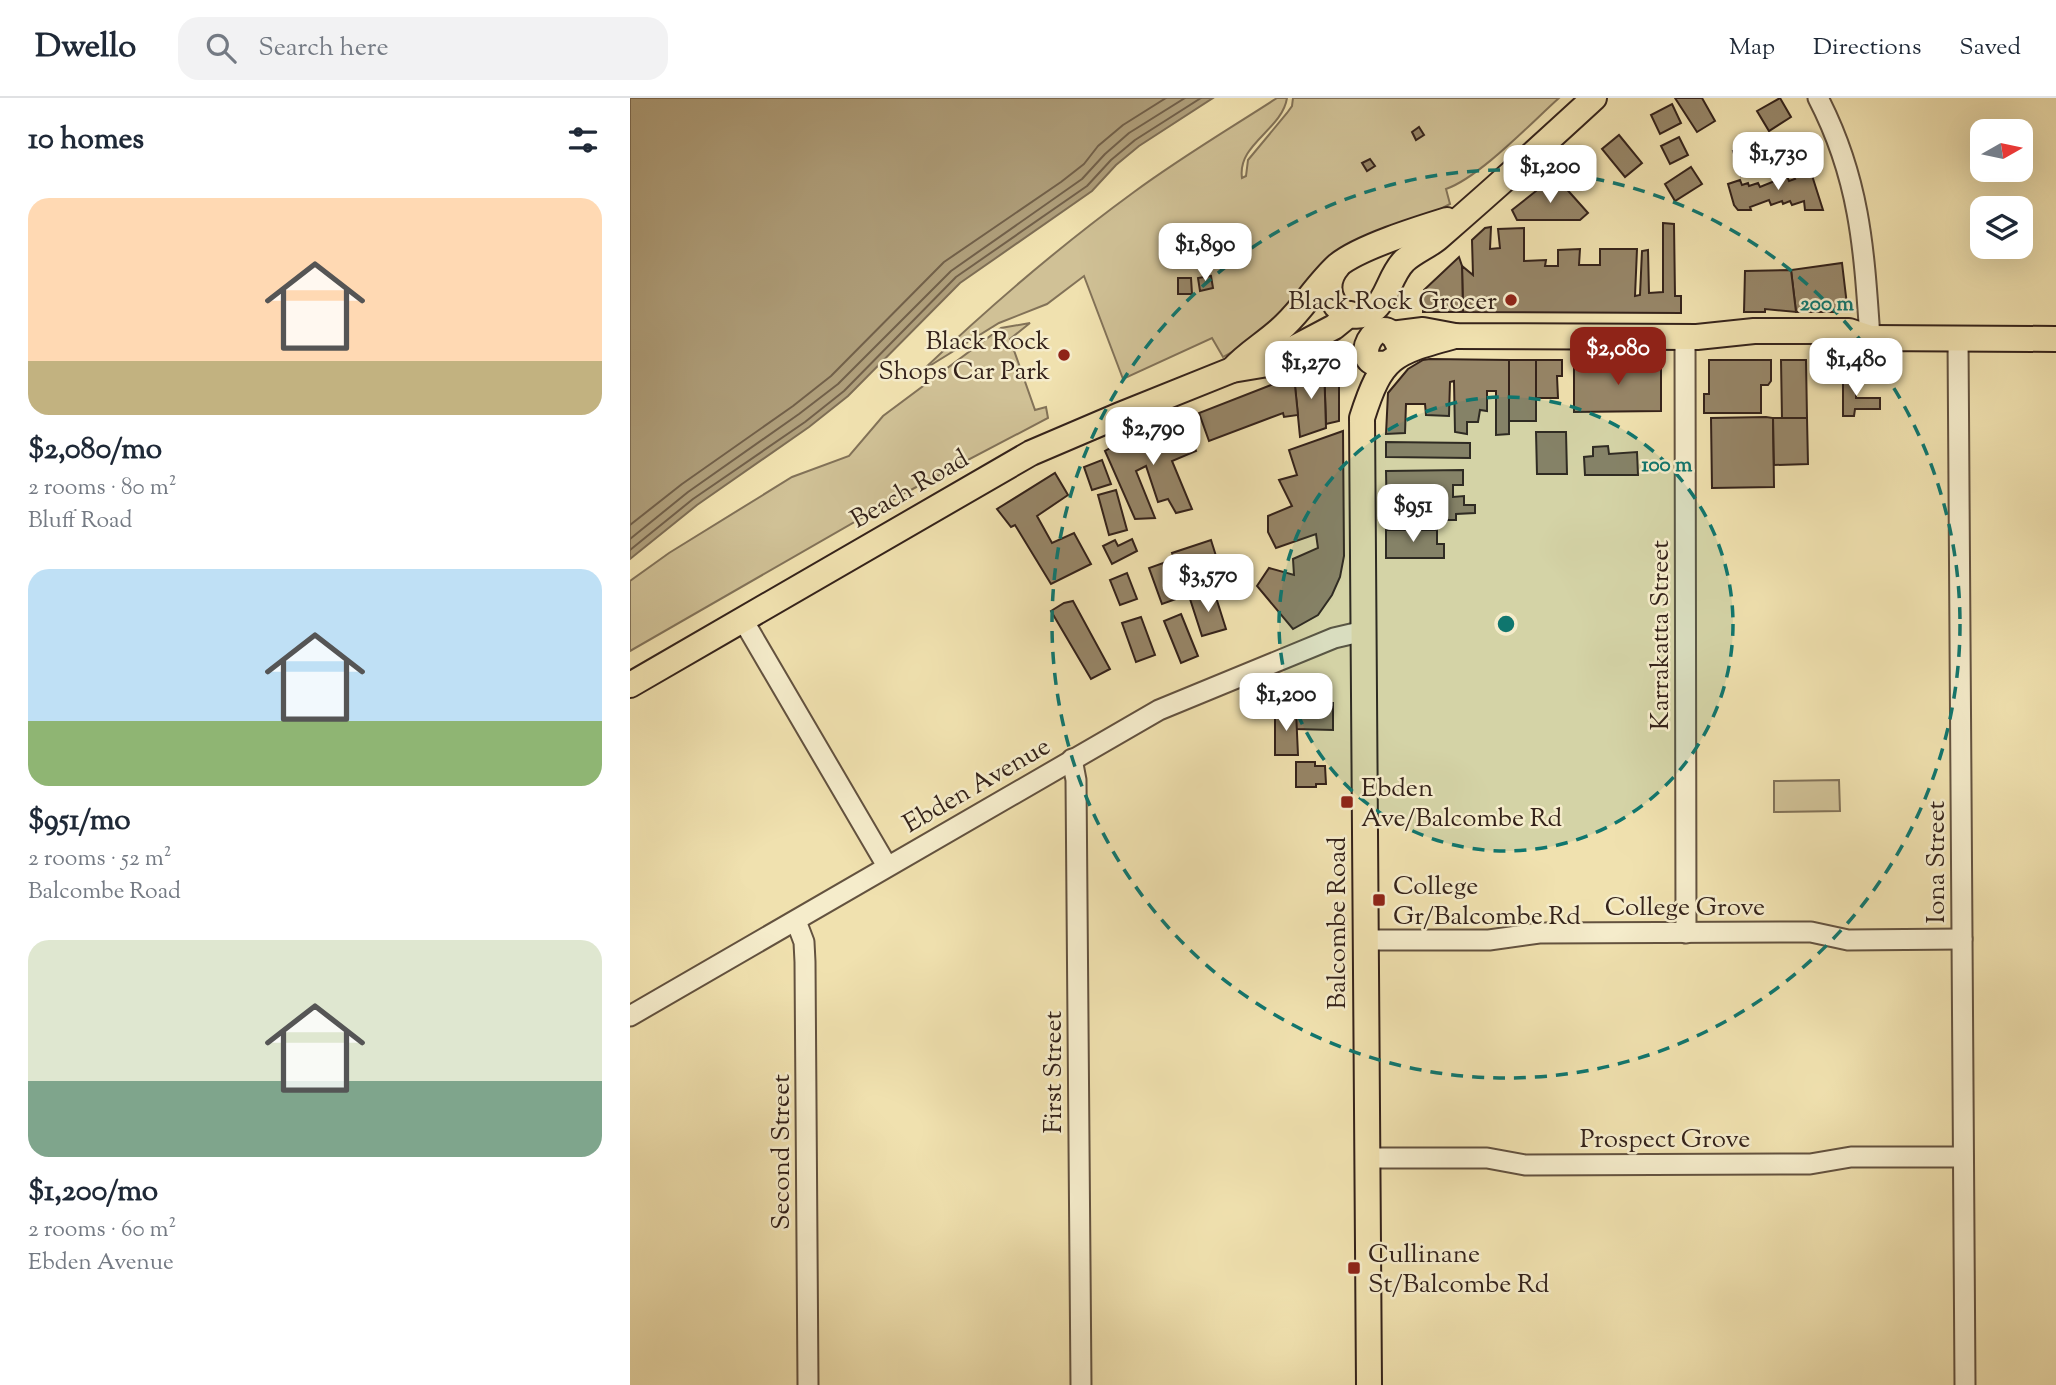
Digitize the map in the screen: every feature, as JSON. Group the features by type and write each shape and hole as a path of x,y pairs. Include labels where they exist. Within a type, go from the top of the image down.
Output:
{"main road":[{"name":"Beach Road","path":"630,685 1031,453 1232,370 1262,365 1334,327 1351,314 1370,312 1377,306 1402,263 1437,239 1594,98"},
{"name":"Beach Road","path":"1232,370 1294,317 1341,264 1370,247 1461,216"},
{"path":"1389,333 1396,316 1384,293 1383,277 1375,265 1362,259 1341,264 1331,276 1329,293 1337,307 1351,314 1350,334 1374,362 1380,364 1392,361 1401,353 1419,345 1454,335"},
{"path":"1366,350 1367,341 1380,331 1389,333 1423,330 1454,335 1691,337 1733,344 1849,344 1870,338 2056,339"},
{"path":"1389,333 1398,344 1398,354 1392,361"},
{"name":"Balcombe Road","path":"1366,350 1360,369 1357,397 1363,418 1369,1385"},
{"name":"Balcombe Road","path":"1363,418 1377,378 1392,361"}],"street":[{"path":"1818,98 1842,151 1857,204 1870,338"},
{"name":"Karrakatta Street","path":"1686,933 1691,337"},
{"name":"Iona Street","path":"1958,338 1965,1385"},
{"path":"743,620 887,866"},
{"name":"Ebden Avenue","path":"630,1016 1159,710 1323,642 1364,631"},
{"name":"First Street","path":"1072,759 1076,780 1081,1385"},
{"name":"Second Street","path":"796,921 804,942 805,962 808,1385"},
{"name":"College Grove","path":"1366,940 1489,940 1539,933 1811,932 1848,940 1962,939"},
{"name":"Prospect Grove","path":"1367,1158 1487,1158 1525,1165 1565,1165 1810,1164 1851,1157 1963,1157"}],"shaded area":[{"path":"1277,98 1287,98 1277,119 1246,156 1242,166 1242,178 1246,176 1248,160 1287,113 1293,98 1559,98 1489,162 1446,189 1450,204 1422,219 1335,254 1255,339 1223,357 1212,338 1123,379 1084,276 1047,304 999,323 923,370 1026,277 1106,213 1169,167"},
{"path":"1030,323 1010,339 1035,410 1046,407 1048,418 905,493 630,651 630,581 669,553 792,477 849,456 883,416 1001,328"},
{"path":"1839,780 1840,811 1774,812 1774,781"}],"water":[{"path":"630,98 1213,98 1139,146 1116,165 1092,191 960,283 848,396 809,427 697,505 630,559"}],"building":[{"path":"1675,98 1702,98 1715,121 1697,132"},
{"path":"1780,98 1791,117 1769,131 1757,111"},
{"path":"1672,104 1681,123 1660,134 1651,115"},
{"path":"1419,127 1424,135 1416,140 1412,132"},
{"path":"1786,134 1794,160 1741,176 1733,151"},
{"path":"1619,135 1642,163 1625,177 1602,149"},
{"path":"1679,137 1688,155 1670,164 1661,146"},
{"path":"1370,159 1375,166 1367,171 1362,163"},
{"path":"1809,166 1823,210 1805,210 1804,201 1792,205 1790,201 1783,204 1782,201 1771,205 1769,200 1750,207 1751,210 1738,210 1734,205 1728,184 1740,180 1742,185 1758,183 1760,187 1787,176 1789,181 1795,179 1792,173"},
{"path":"1691,167 1702,184 1675,201 1665,184"},
{"path":"1555,176 1588,213 1580,220 1517,220 1512,210"},
{"path":"1663,223 1674,224 1675,296 1681,296 1681,313 1463,312 1462,266 1473,275 1472,240 1485,228 1491,227 1490,249 1500,248 1498,229 1524,228 1524,261 1546,260 1545,266 1558,266 1558,250 1580,249 1579,265 1600,265 1600,249 1637,249 1635,296 1640,295 1642,251 1648,250 1649,293 1663,292"},
{"path":"1459,257 1462,266 1463,312 1423,312 1424,290"},
{"path":"1842,263 1847,305 1842,312 1796,312 1791,270"},
{"path":"1791,270 1796,312 1765,309 1765,312 1744,312 1745,271"},
{"path":"1211,276 1213,288 1200,291 1198,278"},
{"path":"1178,278 1191,278 1192,294 1178,294"},
{"path":"1336,359 1339,362 1339,421 1326,424 1324,365"},
{"path":"1430,359 1509,360 1509,434 1496,435 1496,391 1487,391 1487,411 1480,410 1478,422 1467,422 1467,434 1455,432 1454,381 1450,382 1449,416 1426,415 1425,404 1406,404 1405,433 1386,434 1388,393 1408,369"},
{"path":"1509,360 1536,360 1536,421 1509,421"},
{"path":"1536,360 1562,360 1562,376 1557,376 1558,398 1536,398"},
{"path":"1709,360 1771,360 1771,381 1768,385 1761,385 1761,413 1704,413 1704,394 1709,394"},
{"path":"1781,360 1806,360 1807,418 1782,419"},
{"path":"1661,362 1661,411 1574,412 1574,363"},
{"path":"1324,365 1326,428 1300,437 1294,376"},
{"path":"1843,375 1856,375 1856,398 1880,398 1880,409 1855,409 1854,416 1843,416"},
{"path":"1294,376 1298,415 1284,417 1283,413 1209,441 1199,413"},
{"path":"1184,417 1196,451 1172,461 1192,509 1176,513 1168,499 1158,502 1146,466 1136,471 1155,518 1135,519 1105,451"},
{"path":"1711,418 1773,418 1774,487 1712,488"},
{"path":"1773,418 1807,418 1808,464 1774,465"},
{"path":"1343,431 1344,556 1340,577 1318,615 1293,629 1257,586 1269,568 1294,575 1293,559 1318,548 1316,534 1276,548 1268,532 1268,516 1292,506 1279,480 1297,475 1289,450"},
{"path":"1536,432 1566,432 1567,474 1537,474"},
{"path":"1386,442 1470,443 1470,458 1386,457"},
{"path":"1608,446 1609,454 1637,452 1638,475 1585,475 1584,457 1593,456 1593,447"},
{"path":"1102,460 1111,484 1092,490 1084,467"},
{"path":"1463,470 1463,485 1453,485 1453,497 1464,496 1464,505 1475,505 1475,513 1456,514 1456,520 1440,520 1440,527 1387,528 1386,471"},
{"path":"1055,473 1068,495 1037,516 1052,543 1074,533 1091,564 1051,584 1015,525 1011,527 997,509"},
{"path":"1116,490 1127,530 1109,535 1098,495"},
{"path":"1386,530 1437,530 1437,544 1444,544 1444,558 1386,558"},
{"path":"1132,539 1137,551 1112,564 1103,546 1115,540 1118,546"},
{"path":"1211,540 1216,556 1202,560 1207,578 1183,586 1172,553"},
{"path":"1166,562 1179,598 1162,604 1149,568"},
{"path":"1127,573 1137,599 1120,605 1110,580"},
{"path":"1214,591 1226,629 1202,636 1190,599"},
{"path":"1073,601 1110,669 1091,679 1051,611"},
{"path":"1181,614 1198,656 1181,663 1164,621"},
{"path":"1141,617 1155,655 1136,662 1122,623"},
{"path":"1295,703 1333,703 1333,730 1295,729"},
{"path":"1275,711 1296,711 1298,755 1275,755"},
{"path":"1296,762 1315,762 1315,766 1325,766 1326,784 1296,787"}],"place":[{"name":"Black Rock Grocer","path":"1511,300"},
{"name":"Black Rock Shops Car Park","path":"1064,355"},
{"name":"Ebden Ave/Balcombe Rd","path":"1347,802"},
{"name":"College Gr/Balcombe Rd","path":"1379,900"},
{"name":"Cullinane St/Balcombe Rd","path":"1354,1268"}]}
